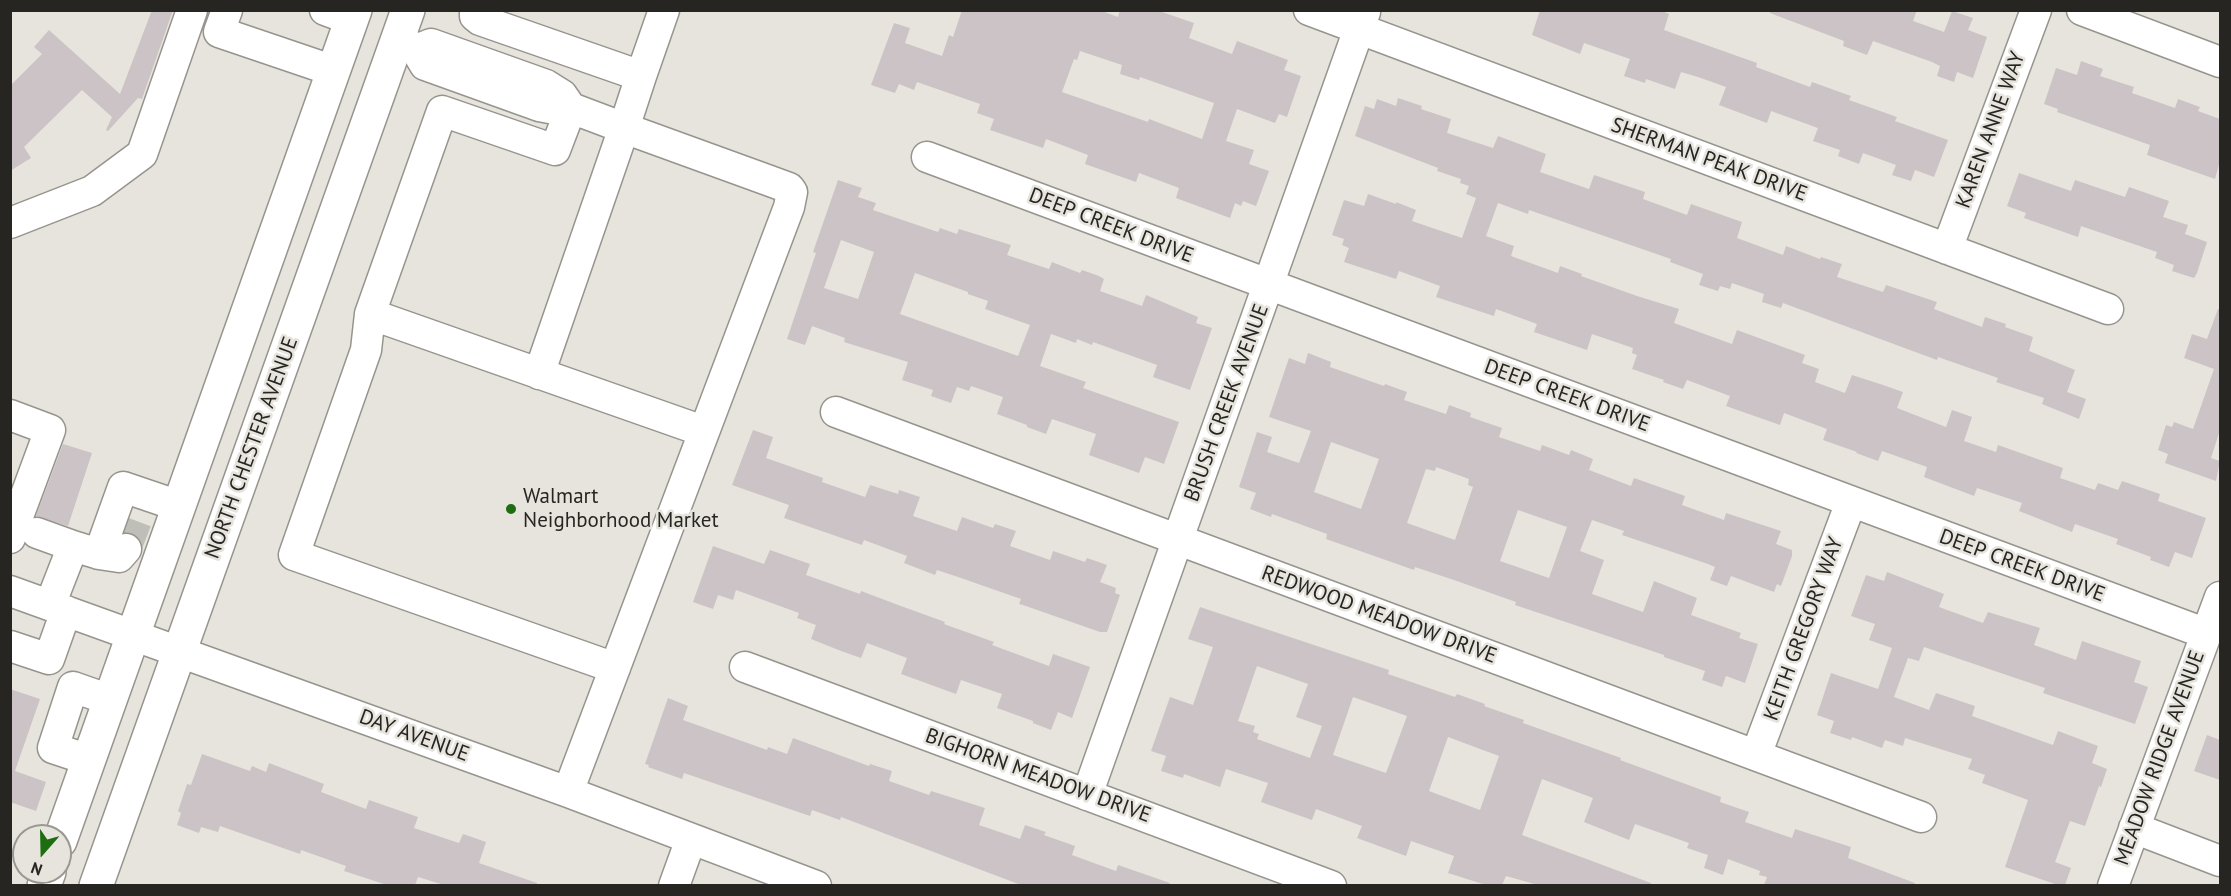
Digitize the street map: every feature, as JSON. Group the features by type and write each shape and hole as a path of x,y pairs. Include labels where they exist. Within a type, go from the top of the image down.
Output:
{"main road":[{"name":"NORTH CHESTER AVENUE","path":"96,885 403,27"},
{"path":"66,824 179,506 342,31 363,51 366,61 352,167"}],"street":[{"path":"10,223 92,191 142,154 192,10"},
{"path":"227,10 219,32 342,31"},
{"path":"475,10 475,16 480,20 641,76"},
{"path":"539,374 664,10"},
{"name":"SHERMAN PEAK DRIVE","path":"1309,10 1362,20 1947,249 2108,309"},
{"name":"KAREN ANNE WAY","path":"1947,249 2036,10"},
{"path":"2082,10 2220,62"},
{"name":"BRUSH CREEK AVENUE","path":"1087,795 1362,20"},
{"path":"403,27 425,65 539,106 555,109 571,108 789,188 792,192 789,207 567,792"},
{"path":"571,108 555,150 442,111 370,314 366,350 294,555 615,668"},
{"name":"DEEP CREEK DRIVE","path":"927,157 2206,634"},
{"path":"370,314 703,431"},
{"name":"REDWOOD MEADOW DRIVE","path":"836,412 1921,817"},
{"path":"10,415 50,430 24,536 99,550"},
{"path":"49,660 58,608 99,550 123,487 144,501 179,506"},
{"name":"KEITH GREGORY WAY","path":"1756,755 1851,502"},
{"name":"DAY AVENUE","path":"10,591 567,792 816,885"},
{"name":"MEADOW RIDGE AVENUE","path":"2113,885 2220,597"},
{"path":"10,646 49,660 73,687 110,700"},
{"name":"BIGHORN MEADOW DRIVE","path":"745,667 1331,885"},
{"path":"73,687 53,748 89,760"},
{"path":"2134,828 2220,861"},
{"path":"674,885 691,839"}],"building":[{"path":"152,10 173,10 142,99 138,98 108,131 106,130 112,117 82,90 24,147 31,158 10,171 10,86 42,54 34,47 49,30 120,94"},
{"path":"962,10 1099,10 1118,17 1120,10 1156,10 1194,23 1189,38 1232,54 1237,41 1288,60 1284,70 1301,76 1287,117 1279,114 1275,123 1237,109 1226,141 1254,150 1249,164 1269,171 1256,206 1243,201 1241,206 1235,203 1230,218 1176,198 1179,188 1139,173 1136,182 1085,164 1088,155 1046,139 1043,148 990,130 994,119 977,113 980,104 917,82 914,90 899,84 895,93 871,85 894,23 910,28 905,43 942,56 949,35 953,37","holes":["1080,51 1122,65 1120,74 1139,80 1140,77 1214,103 1202,139 1149,119 1148,122 1062,92 1074,59 1077,60"]},
{"path":"1540,10 1660,10 1669,14 1664,30 1757,63 1756,67 1810,87 1812,82 1851,96 1849,100 1897,117 1895,121 1948,140 1934,177 1915,170 1911,181 1892,175 1896,165 1863,153 1859,164 1838,156 1840,150 1813,141 1818,128 1771,111 1767,123 1719,105 1726,87 1681,72 1675,89 1646,79 1645,83 1624,76 1630,59 1584,43 1580,54 1532,35"},
{"path":"1770,10 1917,10 1913,21 1944,32 1952,11 1973,18 1968,30 1987,37 1973,78 1957,72 1954,82 1937,76 1940,66 1932,62 1873,41 1867,55 1843,46 1844,41 1770,13"},
{"path":"2081,61 2103,69 2100,76 2134,87 2132,93 2175,108 2178,99 2200,107 2198,111 2220,119 2220,161 2215,179 2147,155 2150,145 2057,112 2058,109 2044,104 2056,68 2077,75"},
{"path":"1398,98 1451,119 1447,133 1493,148 1498,136 1546,154 1540,172 1589,189 1594,175 1645,192 1643,199 1687,215 1691,204 1742,222 1737,238 1783,255 1786,246 1820,259 1821,257 1842,264 1837,277 1883,292 1886,285 1937,302 1934,309 1982,327 1985,317 2033,337 2029,351 2075,370 2067,392 2086,399 2079,419 2042,404 2044,398 1996,382 1998,378 1938,357 1937,360 1783,303 1781,308 1762,302 1764,294 1732,283 1730,289 1720,286 1718,291 1699,285 1703,274 1670,262 1671,259 1529,210 1528,214 1498,203 1486,236 1514,246 1511,256 1558,273 1560,266 1582,274 1581,276 1679,309 1674,323 1732,344 1737,330 1805,355 1802,363 1819,369 1815,382 1845,393 1852,375 1880,384 1903,392 1897,408 1946,427 1952,410 1972,417 1964,441 1996,452 1998,445 2063,468 2060,478 2095,490 2098,483 2118,490 2122,481 2160,494 2158,501 2206,518 2192,558 2175,552 2169,567 2150,560 2151,557 2116,544 2118,539 2075,524 2072,532 2019,511 2022,503 1977,488 1974,496 1924,477 1927,467 1882,451 1878,461 1823,440 1827,429 1784,413 1780,425 1726,406 1730,396 1687,380 1683,389 1663,382 1664,380 1632,369 1637,355 1632,353 1633,348 1592,334 1587,350 1534,332 1537,324 1496,309 1494,316 1436,297 1440,286 1399,271 1396,279 1344,262 1349,248 1342,245 1344,239 1332,235 1344,200 1364,206 1368,194 1396,204 1396,202 1416,210 1412,221 1462,238 1476,198 1466,194 1469,186 1460,183 1461,179 1355,136 1365,106 1374,109 1377,99 1396,106"},
{"path":"2019,173 2071,191 2075,180 2125,197 2129,187 2169,201 2163,217 2188,225 2185,234 2207,242 2197,273 2194,278 2172,271 2174,265 2155,258 2157,252 2081,226 2078,237 2024,218 2026,213 2007,206"},
{"path":"838,180 862,188 858,197 876,203 873,210 938,232 940,228 957,234 959,229 1011,245 1007,255 1049,269 1052,262 1080,273 1082,270 1099,276 1104,279 1100,291 1142,306 1146,295 1198,317 1196,323 1212,328 1190,390 1153,377 1157,365 1093,342 1092,345 1077,339 1076,343 1051,334 1040,366 1086,382 1083,388 1179,422 1164,464 1145,457 1139,473 1089,455 1096,434 1052,419 1046,434 1027,427 1027,425 997,414 1003,397 971,386 969,391 957,387 951,403 931,396 933,390 902,380 908,362 844,342 845,338 812,326 805,345 787,339 816,253 813,252","holes":["841,240 874,252 858,299 824,288","915,273 988,301 985,309 1030,325 1018,356 900,314"]},
{"path":"2218,309 2220,309 2220,430 2211,458 2220,461 2216,481 2165,463 2168,454 2158,450 2166,425 2172,427 2174,422 2193,429 2214,369 2184,358 2192,334 2207,339"},
{"path":"1308,353 1331,362 1330,367 1407,392 1404,400 1446,414 1449,405 1471,413 1470,417 1502,428 1499,437 1540,451 1542,445 1569,455 1571,450 1593,459 1589,470 1631,486 1634,478 1685,496 1682,505 1724,520 1726,513 1781,531 1776,544 1792,550 1792,556 1781,586 1777,584 1774,592 1731,576 1727,586 1710,580 1715,567 1622,535 1624,531 1592,520 1580,551 1604,560 1592,594 1643,612 1654,581 1697,598 1691,615 1741,633 1739,638 1758,644 1745,683 1726,676 1722,687 1702,680 1705,671 1664,657 1664,655 1515,605 1516,602 1451,579 1415,567 1414,570 1326,539 1327,534 1272,514 1271,517 1250,509 1256,493 1239,487 1257,432 1272,437 1267,452 1299,463 1311,431 1269,417 1289,358 1305,364","holes":["1331,442 1379,459 1361,509 1314,492","1436,467 1469,479 1468,485 1473,487 1455,540 1407,523 1426,469 1435,471","1518,510 1567,527 1549,578 1500,561"]},
{"path":"753,430 773,437 766,458 823,478 822,482 865,497 870,485 898,494 899,490 920,497 913,516 957,531 962,517 993,528 995,524 1016,531 1010,546 1050,560 1053,551 1085,562 1087,558 1107,565 1100,582 1116,588 1115,593 1120,595 1107,632 1100,632 1019,604 1021,599 937,570 935,575 904,563 907,556 864,540 862,545 784,518 789,505 732,485"},
{"path":"63,444 92,453 68,526 36,516"},
{"path":"713,546 764,564 770,550 810,564 806,575 860,594 861,591 945,622 944,624 994,642 992,645 1049,666 1053,654 1090,667 1072,718 1058,712 1051,730 997,708 1002,694 961,680 956,694 901,674 907,658 867,643 861,658 841,651 811,639 816,625 797,618 799,613 736,590 733,600 718,595 713,609 693,602"},
{"path":"1887,572 1944,594 1939,607 1983,623 1988,612 2040,628 2034,645 2076,660 2082,641 2141,661 2134,682 2148,687 2135,724 2043,693 2045,688 1924,647 1919,661 1908,658 1894,697 1929,710 1936,693 1975,706 1972,716 2053,745 2058,731 2098,746 2092,763 2107,769 2101,787 2099,786 2085,826 2070,821 2055,862 2071,868 2065,885 2058,885 2005,867 2028,800 1982,783 1985,775 1968,769 1972,759 1905,738 1903,746 1885,740 1882,748 1852,737 1851,740 1830,733 1834,721 1817,715 1831,673 1878,689 1892,648 1869,640 1875,624 1851,616 1866,575 1884,581"},
{"path":"1200,607 1389,670 1388,674 1455,697 1457,694 1485,704 1484,706 1524,720 1523,723 1721,797 1720,802 1749,812 1745,822 1792,838 1795,829 1851,847 1848,858 1915,883 1914,885 1764,885 1767,877 1759,875 1760,871 1728,859 1723,875 1704,868 1708,855 1687,848 1689,843 1635,824 1629,840 1584,822 1593,798 1542,779 1522,835 1651,883 1651,885 1538,885 1506,876 1502,885 1486,885 1448,873 1454,856 1411,841 1406,856 1357,838 1362,826 1316,809 1312,820 1261,802 1268,783 1226,769 1220,787 1184,774 1183,778 1161,771 1166,756 1151,751 1170,697 1193,705 1213,647 1188,639","holes":["1257,666 1308,684 1296,717 1322,726 1310,758 1257,739 1259,734 1253,732 1255,726 1238,721","1353,697 1407,716 1386,773 1333,755","1448,737 1499,756 1480,810 1429,791"]},
{"path":"10,689 40,699 15,771 46,782 36,811 10,802"},
{"path":"668,698 688,706 683,720 767,750 768,747 787,754 793,738 869,766 870,764 892,771 889,781 929,795 931,791 985,808 979,825 1020,839 1025,825 1046,832 1044,835 1075,846 1072,855 1116,871 1118,865 1170,883 1169,885 1021,885 841,817 840,820 812,810 810,816 684,773 682,779 648,767 649,765 645,764"},
{"path":"2207,735 2220,740 2220,780 2194,771"},
{"path":"202,754 250,771 252,766 266,772 269,763 324,784 321,792 366,809 369,800 418,817 414,828 459,843 463,834 486,842 479,863 537,883 537,885 444,885 418,877 415,885 387,885 344,871 346,866 301,850 300,854 220,826 218,832 201,827 199,833 177,825 181,813 178,811 187,784 191,785"}],"tunnel":[{"path":"126,549 142,507"}],"place":[{"name":"Walmart Neighborhood Market","path":"511,509"}]}
